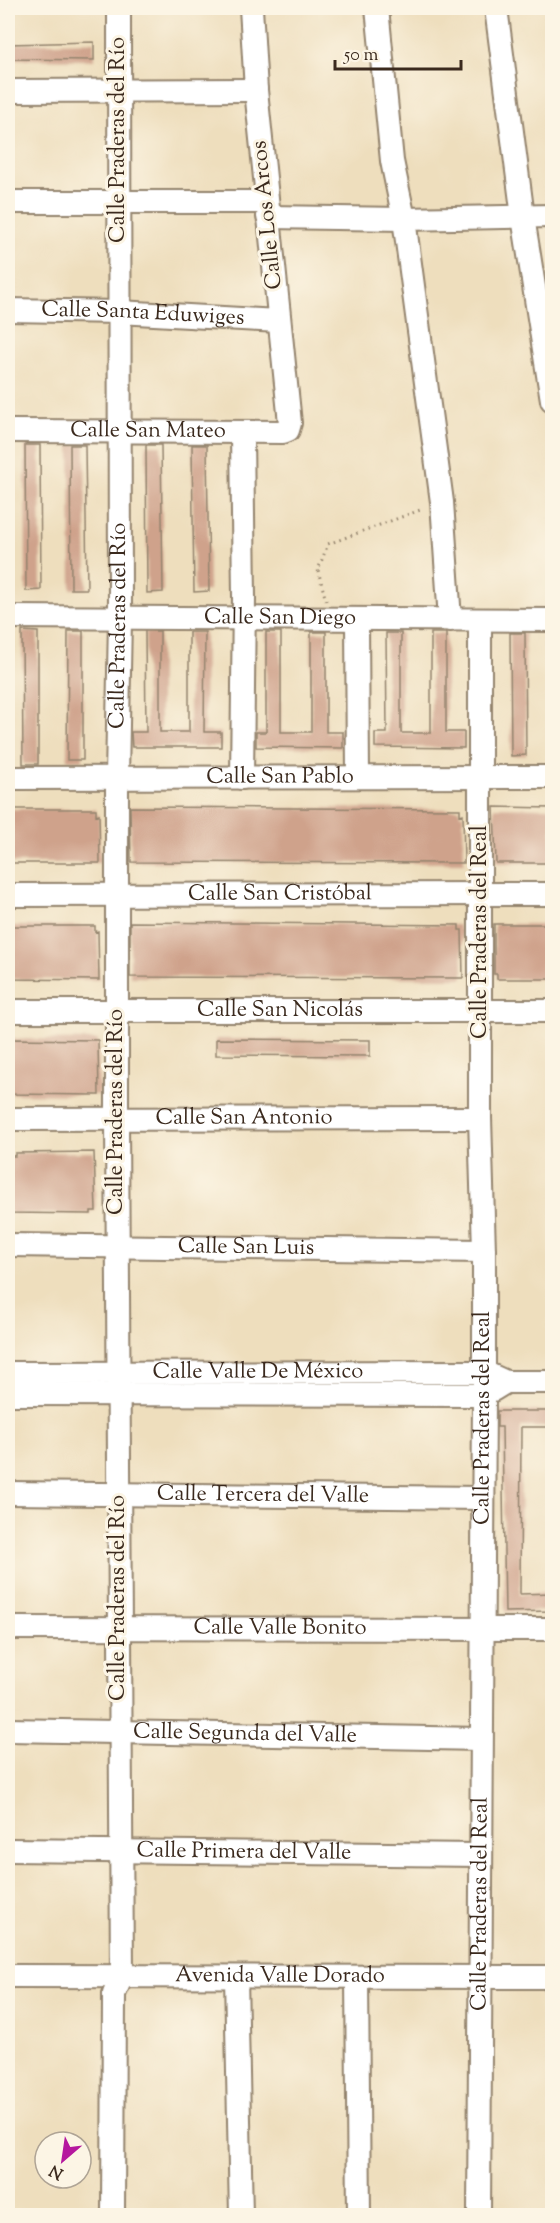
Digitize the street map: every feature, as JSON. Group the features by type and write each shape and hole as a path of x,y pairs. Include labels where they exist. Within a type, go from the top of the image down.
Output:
{"street":[{"name":"Calle Praderas del Río","path":"113,2216 114,1994 122,1976 117,1119 117,778 120,619 119,8"},
{"name":"Calle Los Arcos","path":"251,8 256,90 289,427"},
{"path":"377,8 392,161 404,219 442,502 450,620"},
{"path":"496,8 523,217 552,400"},
{"path":"8,91 256,90"},
{"path":"8,202 119,202 267,209 404,219 552,216"},
{"name":"Calle Santa Eduwiges","path":"8,310 119,312 278,321"},
{"name":"Calle San Mateo","path":"8,431 242,433 283,432 289,427"},
{"path":"242,433 244,597 242,778"},
{"name":"Calle San Diego","path":"8,617 552,620"},
{"path":"357,619 358,777"},
{"name":"Calle Praderas del Real","path":"479,2216 484,1395 484,1251 480,1118 480,620"},
{"name":"Calle San Pablo","path":"8,778 552,777"},
{"name":"Calle San Cristóbal","path":"8,895 552,894"},
{"name":"Calle San Nicolás","path":"8,1011 552,1011"},
{"name":"Calle San Antonio","path":"8,1119 480,1118"},
{"name":"Calle San Luis","path":"8,1245 484,1251"},
{"name":"Calle Valle De México","path":"8,1394 118,1384 484,1372 506,1382"},
{"name":"Calle Valle De México","path":"8,1373 118,1384 484,1395"},
{"path":"484,1395 506,1382 552,1382"},
{"name":"Calle Tercera del Valle","path":"8,1493 483,1498"},
{"name":"Calle Valle Bonito","path":"8,1628 552,1629"},
{"name":"Calle Segunda del Valle","path":"8,1730 481,1739"},
{"name":"Calle Primera del Valle","path":"8,1850 481,1855"},
{"name":"Avenida Valle Dorado","path":"8,1976 552,1977"},
{"path":"236,1977 241,2216"},
{"path":"357,1977 360,2216"}],"path":[{"path":"330,619 318,570 328,544 442,502"}],"building":[{"path":"94,42 94,60 8,59 8,44"},
{"path":"25,445 40,445 41,590 26,591"},
{"path":"70,445 85,445 87,589 71,589"},
{"path":"146,445 161,445 163,592 147,593"},
{"path":"192,445 207,445 209,591 194,592"},
{"path":"22,631 38,632 38,764 23,764"},
{"path":"68,631 83,631 83,760 67,760"},
{"path":"145,631 160,631 160,732 189,732 189,632 205,632 204,732 221,732 221,747 132,747 131,732 146,732"},
{"path":"266,632 281,632 281,732 311,732 311,632 326,632 326,732 343,732 343,748 256,747 256,732 266,732"},
{"path":"386,633 401,633 401,733 431,733 431,633 446,633 446,732 464,732 464,748 375,747 375,733 387,733"},
{"path":"510,633 525,633 526,755 511,756"},
{"path":"130,807 460,809 460,815 463,814 464,863 131,862"},
{"path":"494,807 552,808 552,863 496,863"},
{"path":"8,809 96,809 96,815 99,814 100,863 8,863"},
{"path":"130,922 459,925 459,930 462,930 463,978 130,977"},
{"path":"494,924 550,924 552,979 497,979 497,974 494,974"},
{"path":"8,926 95,926 95,932 98,931 99,980 8,979"},
{"path":"8,1039 98,1040 99,1095 8,1094"},
{"path":"216,1039 370,1040 370,1056 216,1055"},
{"path":"94,1152 96,1211 91,1211 91,1214 11,1213 8,1211 10,1156 15,1156 15,1153"},
{"path":"497,1411 552,1411 552,1427 521,1427 520,1594 552,1593 552,1611 505,1612 502,1427 497,1427"}]}
